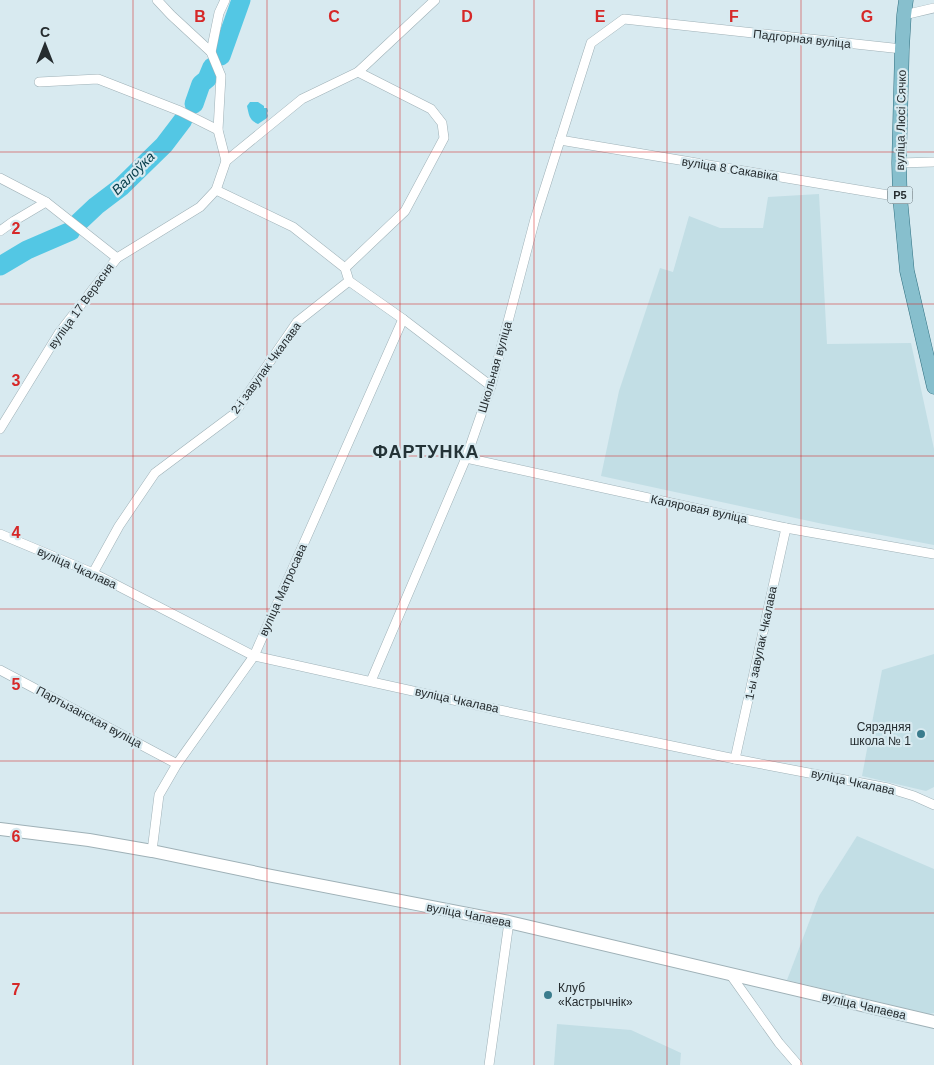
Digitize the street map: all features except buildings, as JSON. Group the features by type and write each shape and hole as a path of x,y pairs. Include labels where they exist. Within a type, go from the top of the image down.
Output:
{"main road":[{"name":"вуліца Люсі Сячко","path":"906,0 902,49 900,197 907,271 934,387"}],"street":[{"path":"157,0 171,16 211,52 221,76 218,130 226,161 302,99 358,72 435,0"},
{"path":"211,52 219,13 225,0"},
{"path":"904,15 934,8"},
{"name":"Падгорная вуліца","path":"590,43 624,19 902,49"},
{"name":"Школьная вуліца","path":"371,681 466,458 491,386 535,219 590,43"},
{"path":"345,268 405,211 444,138 442,123 431,109 358,72"},
{"path":"39,82 98,79 180,111 218,130"},
{"name":"вуліца 8 Сакавіка","path":"560,140 900,197"},
{"name":"вуліца 17 Верасня","path":"0,429 59,332 117,258 200,207 216,190 226,161"},
{"path":"899,163 934,162"},
{"path":"0,178 46,202 117,258"},
{"path":"216,190 293,227 345,268 349,281 403,319 491,386"},
{"path":"0,231 46,202"},
{"name":"2-і завулак Чкалава","path":"93,573 119,526 155,473 234,414 297,322 349,281"},
{"name":"вуліца Матросава","path":"152,851 159,796 177,764 254,656 403,319"},
{"name":"Каляровая вуліца","path":"466,458 786,528 934,554"},
{"name":"1-ы завулак Чкалава","path":"735,759 786,528"},
{"name":"вуліца Чкалава","path":"0,534 93,573 254,656 485,707 735,759 888,788 914,796 934,805"},
{"name":"Партызанская вуліца","path":"0,670 177,764"},
{"name":"вуліца Чапаева","path":"0,829 89,840 152,851 509,922 934,1022"},
{"path":"490,1065 509,922"},
{"path":"730,974 779,1043 798,1065"}],"shaded area":[{"path":"819,194 827,344 911,343 934,449 934,545 823,524 601,476 619,391 660,268 673,272 689,216 720,228 763,228 768,197"},
{"path":"934,654 934,787 926,791 862,776 882,670"},
{"path":"857,836 934,869 934,1013 929,1014 787,980 819,896"},
{"path":"557,1024 631,1030 681,1053 680,1065 554,1065"}],"water":[{"path":"250,102 258,102 264,108 267,108 267,118 258,124 249,115 247,106"}],"waterway":[{"name":"Валоўка","path":"221,56 241,0"},
{"name":"Валоўка","path":"194,104 201,84 207,79 212,67"},
{"name":"Валоўка","path":"79,222 121,187 164,145 183,120"},
{"name":"Валоўка","path":"0,266 27,250 71,231"}],"place":[{"name":"Сярэдняя школа № 1","path":"921,734"},
{"name":"Клуб «Кастрычнік»","path":"548,995"}],"district":[{"name":"ФАРТУНКА","path":"426,452"}]}
